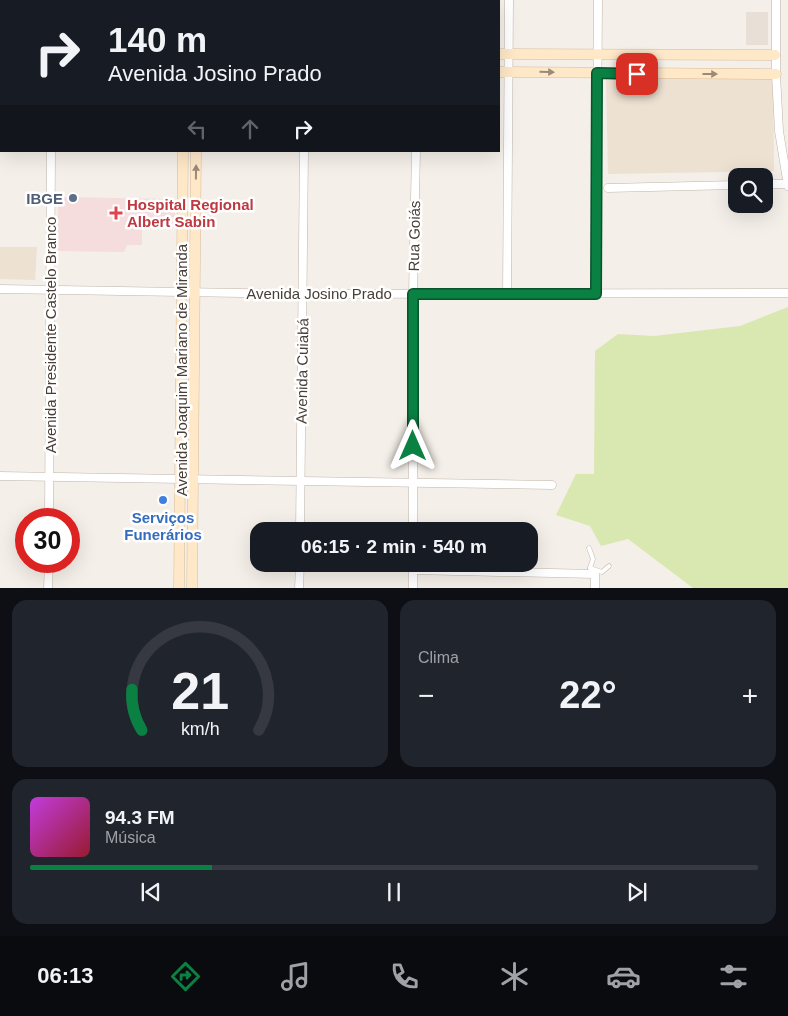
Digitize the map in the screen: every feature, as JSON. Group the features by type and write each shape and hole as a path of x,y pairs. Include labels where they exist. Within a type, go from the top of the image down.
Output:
{"street":[{"path":"507,294 504,54 509,0"},
{"path":"596,294 598,0"},
{"path":"773,184 787,185 779,131 776,74 776,0"},
{"path":"504,54 776,55"},
{"path":"504,72 776,74"},
{"name":"Avenida Presidente Castelo Branco","path":"50,508 51,152"},
{"name":"Avenida Joaquim Mariano de Miranda","path":"179,584 183,152"},
{"name":"Avenida Joaquim Mariano de Miranda","path":"192,584 196,152"},
{"name":"Avenida Cuiabá","path":"300,522 304,152"},
{"name":"Rua Goiás","path":"413,522 413,294 416,152"},
{"path":"608,188 728,185"},
{"path":"182,216 196,215"},
{"name":"Avenida Josino Prado","path":"0,289 303,294 788,293"},
{"path":"0,476 552,485"},
{"path":"538,570 593,571 595,588"},
{"path":"300,572 300,588"},
{"path":"413,572 413,588"},
{"path":"48,588 49,573"},
{"path":"179,584 192,584"}],"lane":[{"path":"589,548 593,559 593,571 602,572 609,566"}],"shaded area":[{"path":"746,12 768,12 768,45 746,45"},
{"path":"773,76 774,171 773,168 728,168 728,172 608,174 606,79"},
{"name":"Hospital Regional Albert Sabin","path":"58,197 175,199 175,227 142,229 142,245 127,245 124,252 57,251"},
{"path":"0,247 37,247 35,280 0,279"}],"green space":[{"path":"788,307 788,588 693,588 628,539 601,546 590,526 556,515 576,474 594,474 595,351 618,334 654,336 740,326"}],"place":[{"name":"IBGE","path":"73,198"},
{"name":"Hospital Regional Albert Sabin","path":"116,213"},
{"name":"Serviços Funerários","path":"163,500"}],"route":[{"path":"413,446 413,294 596,294 597,73 637,74"}]}
